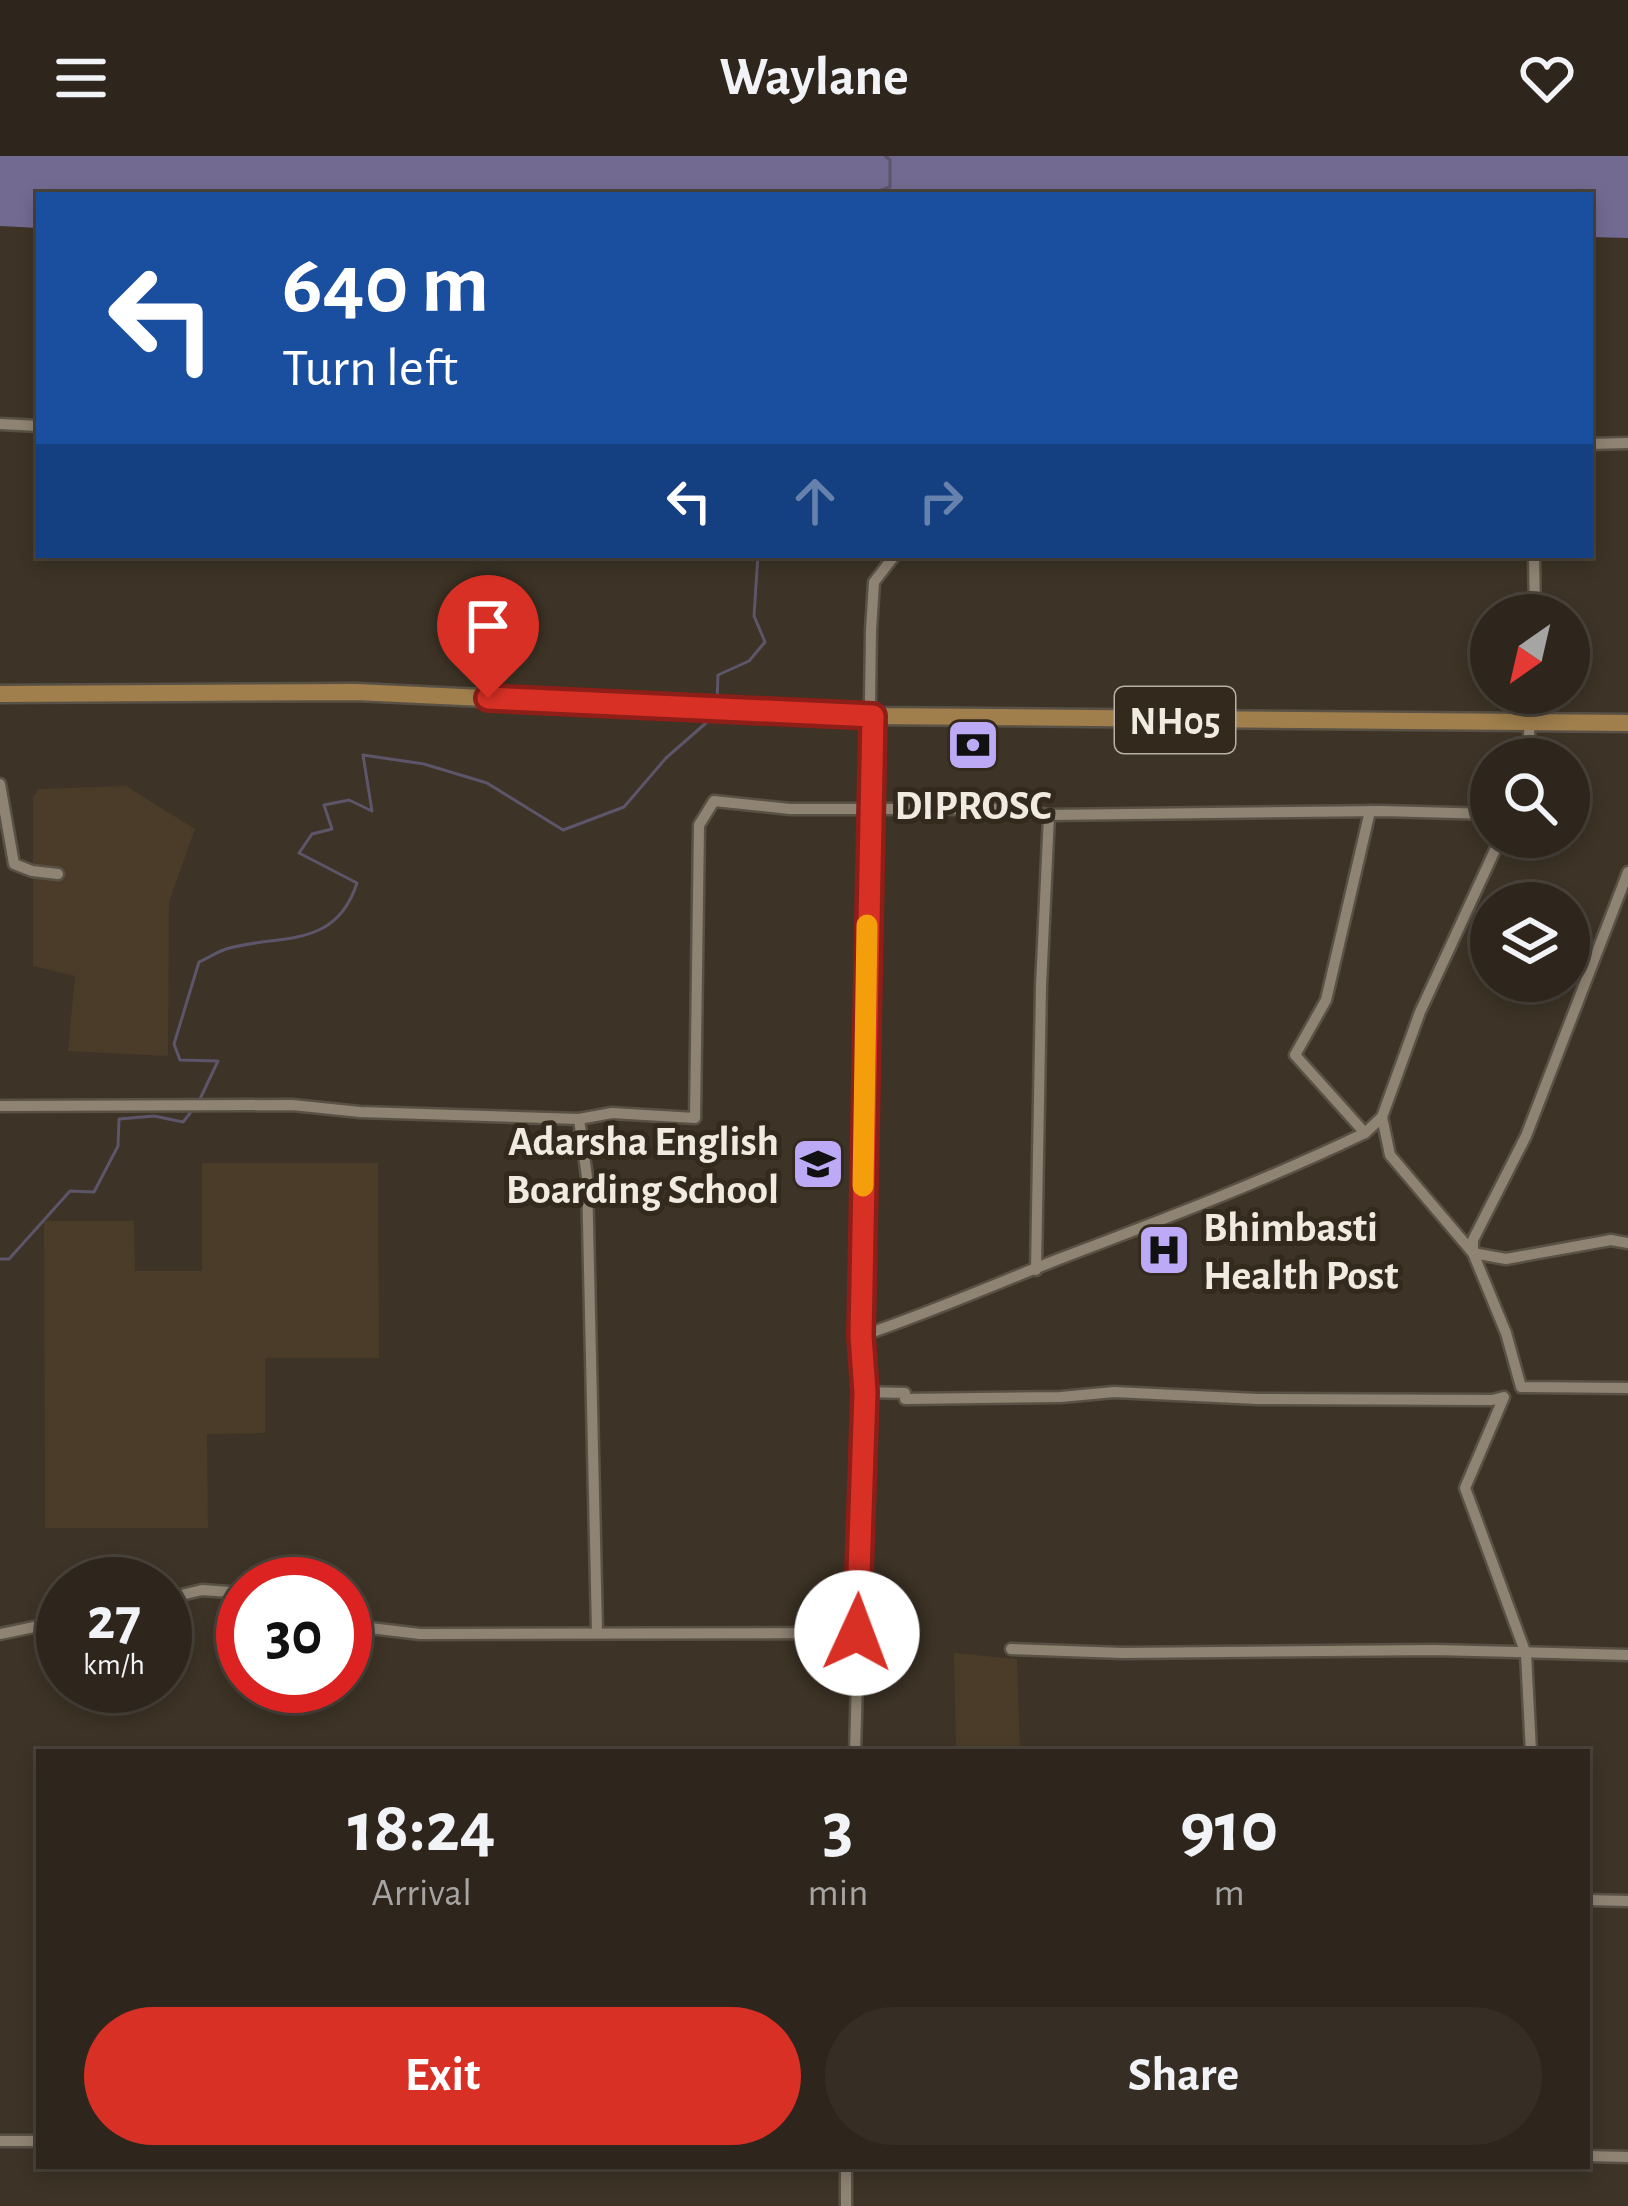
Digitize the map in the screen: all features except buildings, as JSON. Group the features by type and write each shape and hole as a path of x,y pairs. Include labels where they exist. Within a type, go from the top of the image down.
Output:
{"main road":[{"name":"NH05","path":"0,694 356,692 873,716 1628,723"}],"street":[{"path":"0,424 36,426"},
{"path":"1593,444 1628,443"},
{"path":"855,1749 865,1392 861,1336 874,582 894,558"},
{"path":"1534,558 1535,594"},
{"path":"1530,738 1531,714"},
{"path":"0,784 14,864 58,874"},
{"path":"0,1106 292,1105 360,1112 695,1118 699,825 714,801 790,809 1010,809 1049,815 1470,814"},
{"path":"1365,1133 1295,1055 1327,1000 1370,812"},
{"path":"1036,1270 1049,815"},
{"path":"861,1336 1193,1210 1365,1133 1382,1117 1420,1012 1491,858"},
{"path":"1473,1253 1473,1240 1526,1136 1628,872"},
{"path":"1382,1117 1390,1155 1473,1253 1506,1333 1520,1387 1628,1388"},
{"path":"580,1119 587,1177 597,1631"},
{"path":"1473,1253 1506,1259 1611,1240 1628,1243"},
{"path":"865,1392 905,1393 905,1399 1114,1392 1257,1399 1472,1400 1504,1396 1466,1488 1526,1654 1531,1749"},
{"path":"0,1634 36,1627"},
{"path":"372,1628 420,1634 857,1633"},
{"path":"1012,1649 1628,1655"},
{"path":"1590,1900 1628,1900"},
{"path":"0,2141 36,2141"},
{"path":"1590,2156 1628,2157"},
{"path":"846,2169 846,2206"}],"shaded area":[{"path":"0,156 1628,156 1628,238 1593,237 1593,192 36,192 36,228 0,226"},
{"path":"126,786 195,829 169,902 168,1056 68,1051 75,976 33,966 33,797 39,789"},
{"path":"202,1163 378,1163 379,1358 265,1358 265,1433 207,1434 208,1528 45,1528 44,1221 134,1221 135,1271 202,1271"},
{"path":"954,1653 1017,1659 1020,1749 956,1749"}],"waterway":[{"path":"876,192 890,187 890,160 885,156"},
{"path":"717,701 718,675 749,661 765,642 754,616 758,558"},
{"path":"200,1099 218,1061 180,1060 174,1044 199,962 226,949 320,930 347,905 357,883 299,853 312,834 332,829 324,805 349,800 372,811 363,755 424,764 487,783 563,830 624,807 666,758 714,716"},
{"path":"0,1259 9,1259 70,1191 94,1192 118,1146 119,1119 154,1116 183,1122 191,1112"}],"slow traffic":[{"path":"863,1186 867,925"}],"place":[{"name":"DIPROSC","path":"973,745"},
{"name":"Adarsha English Boarding School","path":"818,1164"},
{"name":"Bhimbasti Health Post","path":"1164,1250"}],"route":[{"path":"488,698 873,716 861,1336 865,1392 857,1633"}]}
